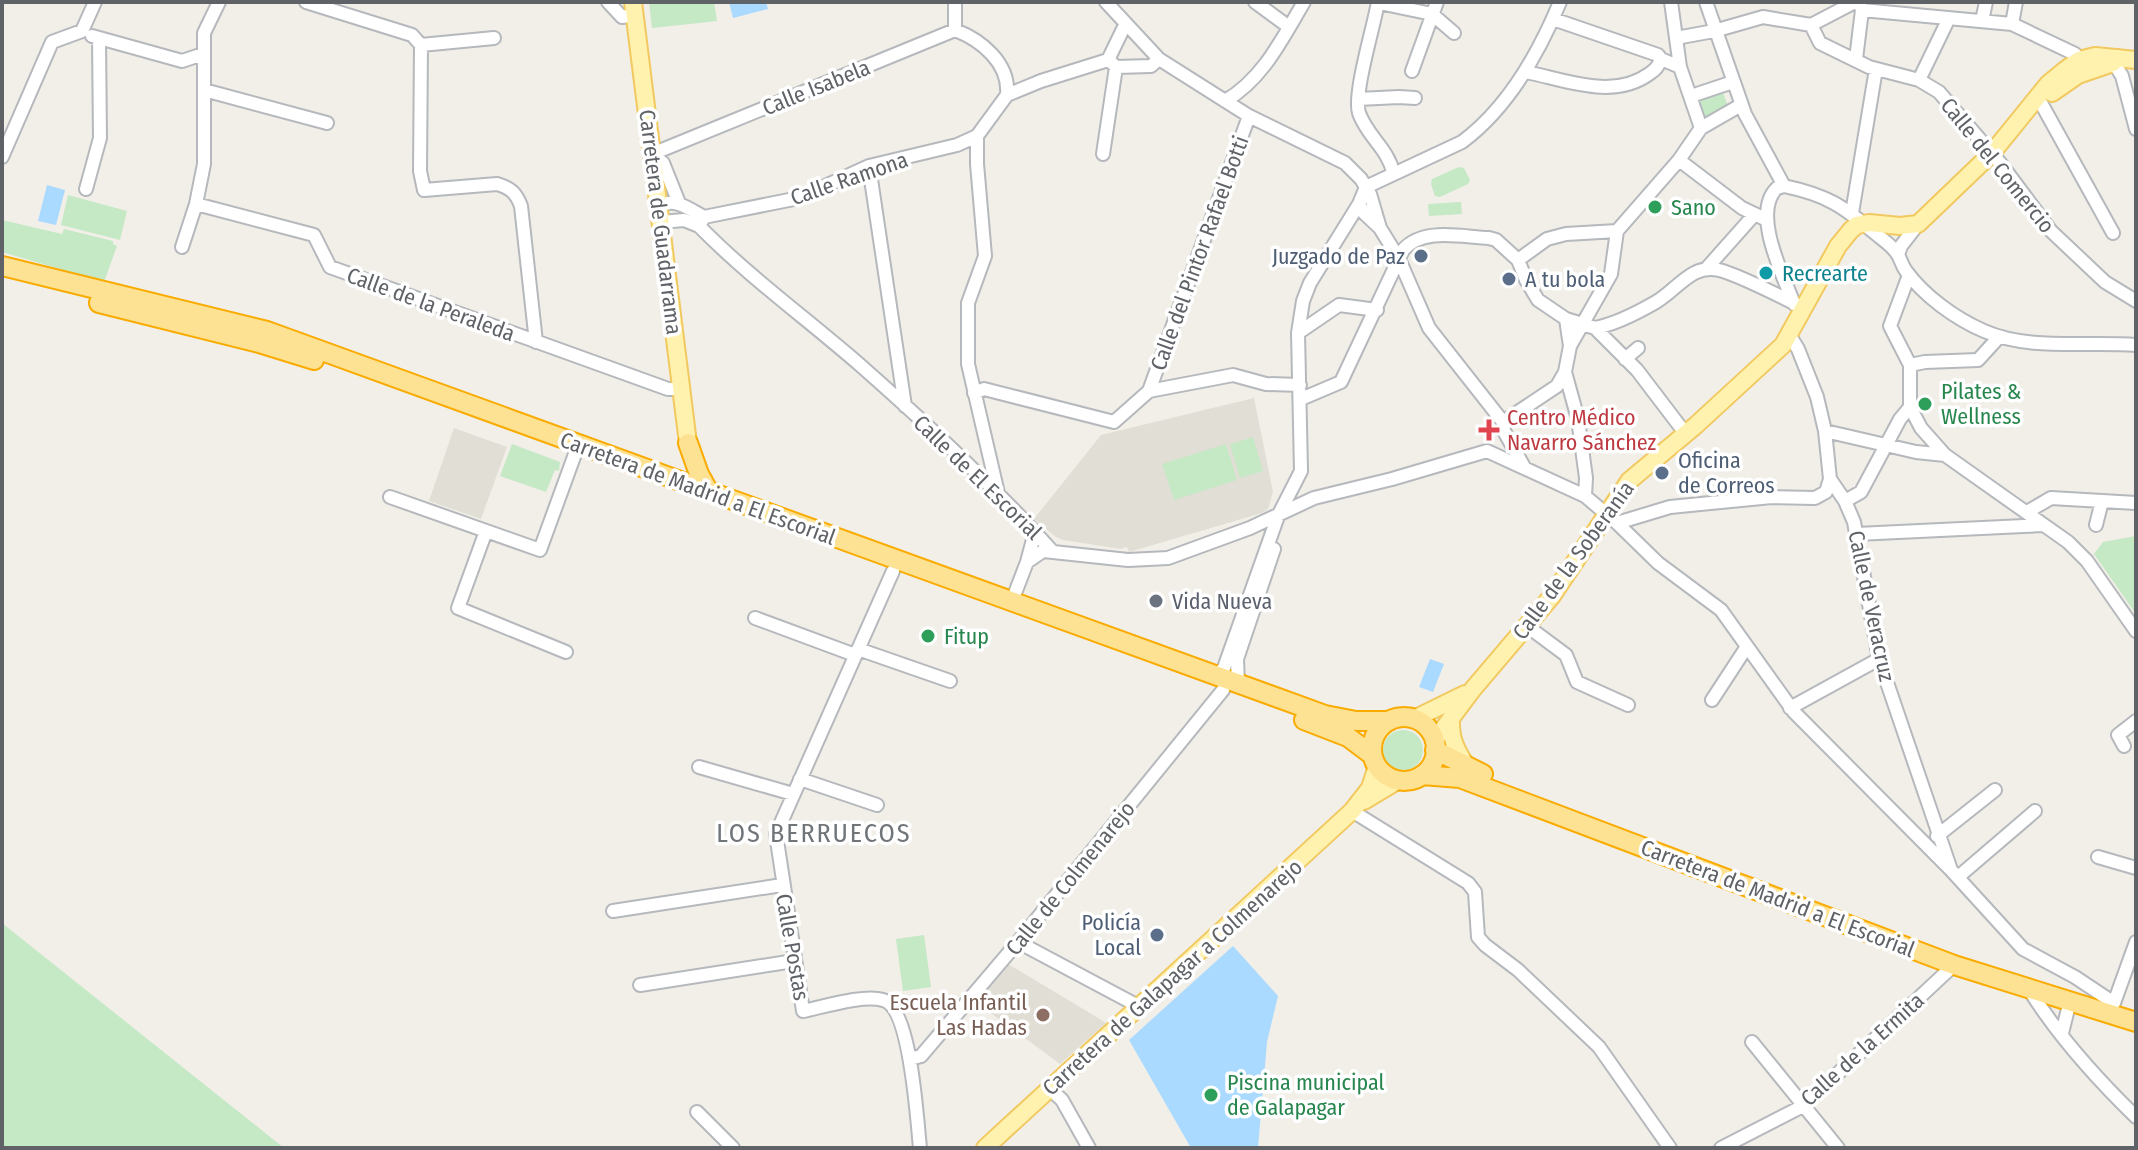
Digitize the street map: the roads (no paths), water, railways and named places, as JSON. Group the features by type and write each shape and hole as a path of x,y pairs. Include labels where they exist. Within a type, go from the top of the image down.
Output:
{"highway":[{"path":"2,260 53,279"},
{"name":"Carretera de Madrid a El Escorial","path":"2,266 267,331 1012,601 1226,683 1348,737 1374,760"},
{"name":"Carretera de Madrid a El Escorial","path":"2,278 259,343 326,364 893,571 1226,683 1325,715 1356,721 1389,721"},
{"path":"665,476 679,466 688,443"},
{"path":"688,443 709,492"},
{"path":"1401,717 1414,719 1427,728 1435,745 1430,766 1413,780 1390,778 1374,760 1375,735 1389,721 1401,717"},
{"name":"Carretera de Madrid a El Escorial","path":"1435,745 1468,768 1925,943 2136,1011"},
{"name":"Carretera de Madrid a El Escorial","path":"1422,775 1460,778 1498,791 1954,965 2136,1022"}],"main road":[{"name":"Carretera de Guadarrama","path":"634,9 688,443"},
{"path":"1858,218 1900,226 1918,224 1992,153 2048,84 2079,60 2095,56 2136,61"},
{"path":"2018,123 2090,69 2115,59"},
{"name":"Calle de la Soberanía","path":"1435,745 1473,689 1552,596 1612,518 1616,497 1640,469 1773,357 1790,336 1799,306 1858,218"},
{"name":"Calle de la Soberanía","path":"1414,719 1473,689"},
{"path":"1451,718 1450,734 1454,747 1468,768"},
{"name":"Carretera de Galapagar a Colmenarejo","path":"1356,807 1370,788 1374,760"},
{"name":"Carretera de Galapagar a Colmenarejo","path":"990,1146 1356,807 1399,780"}],"street":[{"path":"2,157 52,42 82,31 95,2"},
{"path":"182,247 196,204 204,164 204,33 219,2"},
{"path":"306,2 412,35 421,45 420,171 424,190 497,184 509,187 517,195 521,206 536,342"},
{"path":"608,2 622,17 634,9"},
{"path":"955,2 955,30 973,37 1002,65 1008,87 1007,95 977,136 985,256 968,303 968,364 998,493"},
{"path":"1255,2 1289,27"},
{"name":"Calle del Pintor Rafael Botti","path":"1225,101 1245,89 1270,59 1304,2"},
{"path":"1393,172 1390,158 1366,129 1358,110 1378,2 1434,8 1454,33"},
{"path":"1366,187 1462,142 1490,117 1526,72 1560,2"},
{"path":"1671,2 1680,67 1698,131"},
{"path":"1706,2 1741,105 1784,186"},
{"path":"1938,2 1949,18"},
{"path":"1982,21 1986,2"},
{"path":"2012,24 2016,2"},
{"path":"1114,5 1125,25 1159,59 1249,116 1345,163 1366,187 1383,233 1399,259 1429,328 1503,422 1504,431 1524,467"},
{"path":"1676,38 1763,17 1811,25 1859,5 2012,24 2065,48 2079,60 2078,68 2061,81 2048,98 2113,233"},
{"path":"1856,59 1859,5"},
{"path":"1412,71 1434,8"},
{"path":"1919,80 1949,18"},
{"path":"1553,19 1658,55 1680,67"},
{"path":"1103,154 1112,64 1125,25"},
{"name":"Calle del Comercio","path":"1811,25 1820,43 1876,69 1919,80 1939,92 1992,153 2051,231 2105,282 2136,301"},
{"name":"Calle Isabela","path":"652,154 955,30"},
{"path":"82,31 99,40 182,61 203,54"},
{"path":"421,45 494,38"},
{"path":"86,189 100,138 99,40"},
{"path":"1007,95 1041,81 1112,64 1151,66 1159,59"},
{"path":"1526,72 1617,88 1636,83 1659,67 1661,59"},
{"path":"2115,59 2136,129"},
{"path":"1858,218 1876,69"},
{"path":"1689,91 1733,82"},
{"path":"204,90 327,123"},
{"path":"1358,99 1415,98"},
{"path":"1570,346 1589,327 1611,274 1617,231 1679,160 1698,131 1741,105"},
{"name":"Calle del Pintor Rafael Botti","path":"974,393 984,389 1114,422 1149,391 1249,116"},
{"name":"Calle Ramona","path":"702,221 799,198 869,166 957,145 977,136"},
{"path":"652,154 663,163 679,203 702,221"},
{"path":"1679,160 1760,218 1799,306"},
{"path":"869,166 905,406"},
{"path":"1589,327 1610,325 1659,300 1687,276 1706,269 1760,218 1768,200 1777,188 1784,186 1833,201 1858,218 1898,255 1909,275 1925,291 1959,317 1999,337 2046,343 2136,345"},
{"name":"Calle de Colmenarejo","path":"1314,498 1301,486 1298,333 1303,301 1310,283 1359,204 1366,187"},
{"path":"679,203 667,202 660,214 702,221"},
{"name":"Calle de la Peraleda","path":"196,204 314,235 330,267 668,389 681,389"},
{"path":"1359,204 1383,233 1489,238 1503,247 1518,260 1538,300 1566,319 1589,327 1625,359 1685,433"},
{"name":"Calle de El Escorial","path":"702,221 750,274 905,406 998,493 1053,552 1128,560 1168,558 1284,514 1314,498 1487,451"},
{"path":"1898,255 1918,224"},
{"path":"1518,260 1547,239 1566,234 1617,231"},
{"path":"1301,399 1341,382 1399,259 1411,241 1421,236"},
{"path":"1706,269 1721,270 1799,306"},
{"path":"1909,275 1890,326 1910,365 1910,407 1921,428 1945,455 2088,554 2136,631"},
{"path":"1298,333 1339,305 1377,310"},
{"path":"1503,422 1557,386 1565,372 1570,346 1566,319"},
{"name":"Calle de Veracruz","path":"1790,336 1817,397 1825,431 1830,479 1845,501 1857,534 1879,659 1955,874"},
{"path":"1910,365 1978,360 1999,337"},
{"path":"1625,359 1638,348"},
{"path":"1565,372 1578,419 1586,478 1585,496"},
{"path":"1149,391 1233,375 1266,384 1300,385"},
{"path":"1845,501 1861,492 1900,419 1910,407"},
{"path":"1825,431 1916,452 1945,455"},
{"name":"Calle de Veracruz","path":"1487,451 1585,496 1658,563 1721,610 1790,708 1955,874 2023,949 2075,977 2114,1003"},
{"path":"390,497 540,550 575,454"},
{"name":"Calle de Colmenarejo","path":"1226,683 1224,668 1301,471"},
{"path":"1612,518 1670,507 1772,497 1815,498 1826,492 1830,479"},
{"path":"2027,512 2051,498 2136,503"},
{"path":"2043,525 2051,498"},
{"path":"2096,525 2102,501"},
{"name":"Calle de Colmenarejo","path":"910,1059 921,1056 1018,942 1226,683 1237,659 1284,514"},
{"path":"1857,534 2043,525"},
{"path":"486,531 458,608 566,652"},
{"path":"1012,601 1035,532"},
{"path":"1027,562 1043,551 1053,552"},
{"name":"Calle Postas","path":"893,571 776,834 803,1011 873,998 894,1005 910,1059 920,1148"},
{"path":"755,618 950,681"},
{"path":"1527,626 1566,655 1577,682 1628,705"},
{"path":"1712,700 1746,648"},
{"path":"1790,708 1879,659"},
{"path":"2124,746 2118,735 2136,721"},
{"path":"699,767 793,794"},
{"path":"800,779 877,805"},
{"path":"1923,842 1941,834 1995,790"},
{"path":"1356,807 1468,883 1475,892 1478,937 1518,970 1599,1047 1670,1148"},
{"path":"1955,874 2035,811"},
{"path":"2098,857 2136,868"},
{"path":"613,911 782,885"},
{"path":"1018,942 1140,1007"},
{"path":"2114,1003 2136,942"},
{"path":"640,985 794,961"},
{"name":"Calle de la Ermita","path":"1721,1148 1803,1106 1954,965"},
{"path":"2027,986 2041,1010 2113,1095 2136,1117"},
{"path":"2062,1033 2070,1001"},
{"path":"1752,1042 1838,1148"},
{"path":"1050,1089 1062,1100 1089,1148"},
{"path":"697,1112 733,1148"}],"water":[{"path":"729,2 766,2 768,9 733,18"},
{"path":"47,185 65,190 56,225 38,221"},
{"path":"1430,659 1444,664 1433,692 1419,687"},
{"name":"Piscina municipal de Galapagar","path":"1233,946 1278,996 1267,1042 1258,1148 1191,1148 1129,1040"}],"place":[{"name":"Sano","path":"1655,207"},
{"name":"Juzgado de Paz","path":"1421,256"},
{"name":"Recrearte","path":"1766,273"},
{"name":"A tu bola","path":"1509,279"},
{"name":"Pilates & Wellness","path":"1925,404"},
{"name":"Centro Médico Navarro Sánchez","path":"1489,430"},
{"name":"Oficina de Correos","path":"1662,473"},
{"name":"Vida Nueva","path":"1156,601"},
{"name":"Fitup","path":"928,636"},
{"name":"Policía Local","path":"1157,935"},
{"name":"Escuela Infantil Las Hadas","path":"1043,1015"},
{"name":"Piscina municipal de Galapagar","path":"1211,1095"}],"district":[{"name":"LOS BERRUECOS","path":"814,833"}]}
